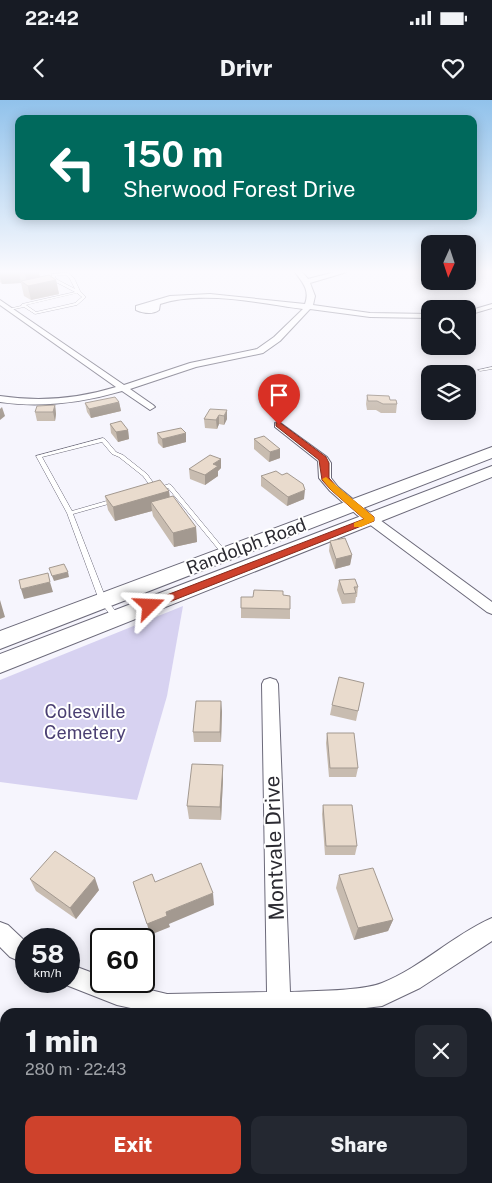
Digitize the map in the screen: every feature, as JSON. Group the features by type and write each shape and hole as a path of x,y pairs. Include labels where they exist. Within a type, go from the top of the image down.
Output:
{"main road":[{"name":"Randolph Road","path":"0,640 492,452"},
{"name":"Randolph Road","path":"0,664 492,471"}],"street":[{"path":"29,323 150,407"},
{"path":"0,399 57,402 91,396 192,365 259,351 270,346 295,323"},
{"path":"279,425 323,459 325,463 325,478 334,489 371,519 492,609"},
{"name":"Montvale Drive","path":"270,684 279,1008"},
{"path":"80,979 117,994 167,1005 279,1008 346,1000 382,995 412,980 492,929"},
{"path":"0,934 15,945"}],"lane":[{"path":"480,370 492,368"},
{"path":"117,618 104,600 70,513 39,456 104,440 114,454 121,456 145,475 156,490"},
{"path":"147,492 169,486 225,554"},
{"path":"70,513 128,498"}],"green space":[{"name":"Colesville Cemetery","path":"183,606 167,696 137,800 0,782 0,680"}],"building":[{"path":"367,395 389,396 390,400 396,400 397,404 368,401"},
{"path":"115,397 119,402 89,409 85,403"},
{"path":"55,405 53,412 35,412 37,406"},
{"path":"210,409 227,410 224,416 219,415 216,420 204,419"},
{"path":"121,421 128,430 116,432 110,424"},
{"path":"181,428 186,433 162,439 157,433"},
{"path":"264,436 280,449 270,452 254,439"},
{"path":"210,455 221,459 213,464 218,466 205,475 189,469"},
{"path":"276,471 282,475 287,473 303,484 305,490 288,497 261,476"},
{"path":"160,480 169,491 113,507 105,496"},
{"path":"173,496 196,527 173,533 151,502"},
{"path":"345,538 352,555 336,559 330,541"},
{"path":"64,564 68,572 52,576 49,568"},
{"path":"48,573 50,582 21,589 19,580"},
{"path":"355,579 358,587 354,587 356,593 344,594 339,580"},
{"path":"254,590 283,591 283,595 290,596 290,609 241,608 241,597 253,597"},
{"path":"339,677 364,683 358,711 332,705"},
{"path":"196,701 221,701 220,732 193,732"},
{"path":"327,733 354,733 358,768 330,768"},
{"path":"192,764 223,765 220,807 187,806"},
{"path":"323,805 352,805 357,846 326,846"},
{"path":"55,851 95,878 70,908 30,879"},
{"path":"201,863 213,893 166,912 167,916 147,924 133,882 152,874 155,882"},
{"path":"373,868 393,920 358,928 339,875"}],"slow traffic":[{"path":"326,479 334,489 371,519 357,525"}],"route":[{"path":"150,606 371,519 334,489 325,478 325,463 323,459 279,425"}]}
